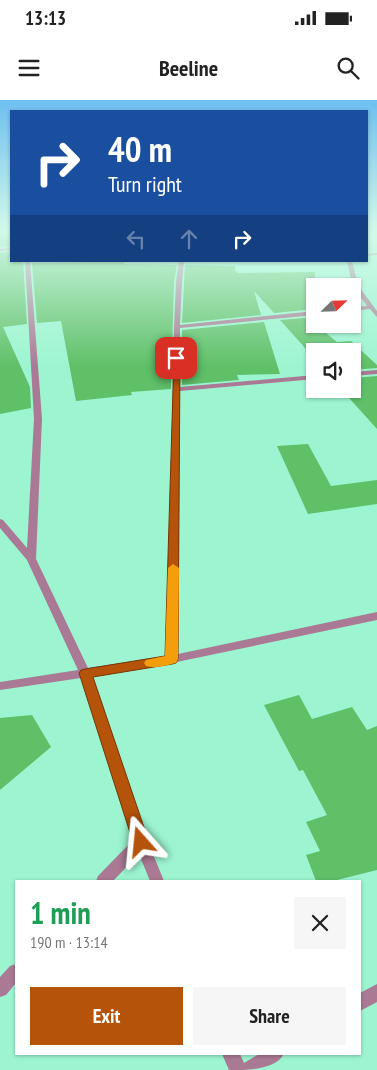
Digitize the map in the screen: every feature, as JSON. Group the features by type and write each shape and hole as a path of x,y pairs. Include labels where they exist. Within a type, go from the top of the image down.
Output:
{"street":[{"path":"28,276 38,419 31,559"},
{"path":"172,659 177,327 180,276"},
{"path":"353,276 356,285 377,315"},
{"path":"361,308 370,307"},
{"path":"177,327 306,314"},
{"path":"361,373 377,372"},
{"path":"176,389 306,378"},
{"path":"0,522 31,559 85,673 141,842 158,880"},
{"path":"0,686 172,659 377,616"},
{"path":"104,880 141,842"},
{"path":"0,989 15,973"},
{"path":"361,1002 377,992"},
{"path":"231,1055 238,1070"},
{"path":"249,1070 273,1055"}],"building":[{"path":"0,276 24,276 27,324 3,327 30,387 31,408 0,414"},
{"path":"33,276 175,276 171,389 131,392 132,395 76,401 61,321 37,323"},
{"path":"184,276 315,276 315,278 306,278 306,310 274,313 254,291 261,315 182,323"},
{"path":"306,318 306,333 326,333 337,342 351,341 353,343 306,343 306,349 280,320"},
{"path":"264,322 280,374 237,375 239,380 182,385 182,330"},
{"path":"361,350 377,365 377,368 361,369"},
{"path":"377,376 377,429 349,398 361,398 361,377"},
{"path":"308,444 331,486 377,480 377,504 308,514 277,446"},
{"path":"299,695 312,719 352,707 367,730 377,726 377,870 337,880 316,880 306,855 320,851 306,822 327,815 303,770 299,771 264,705"},
{"path":"32,715 51,747 0,790 0,718"}],"slow traffic":[{"path":"150,663 172,659 173,568"}],"route":[{"path":"141,842 85,673 172,659 176,358"}]}
